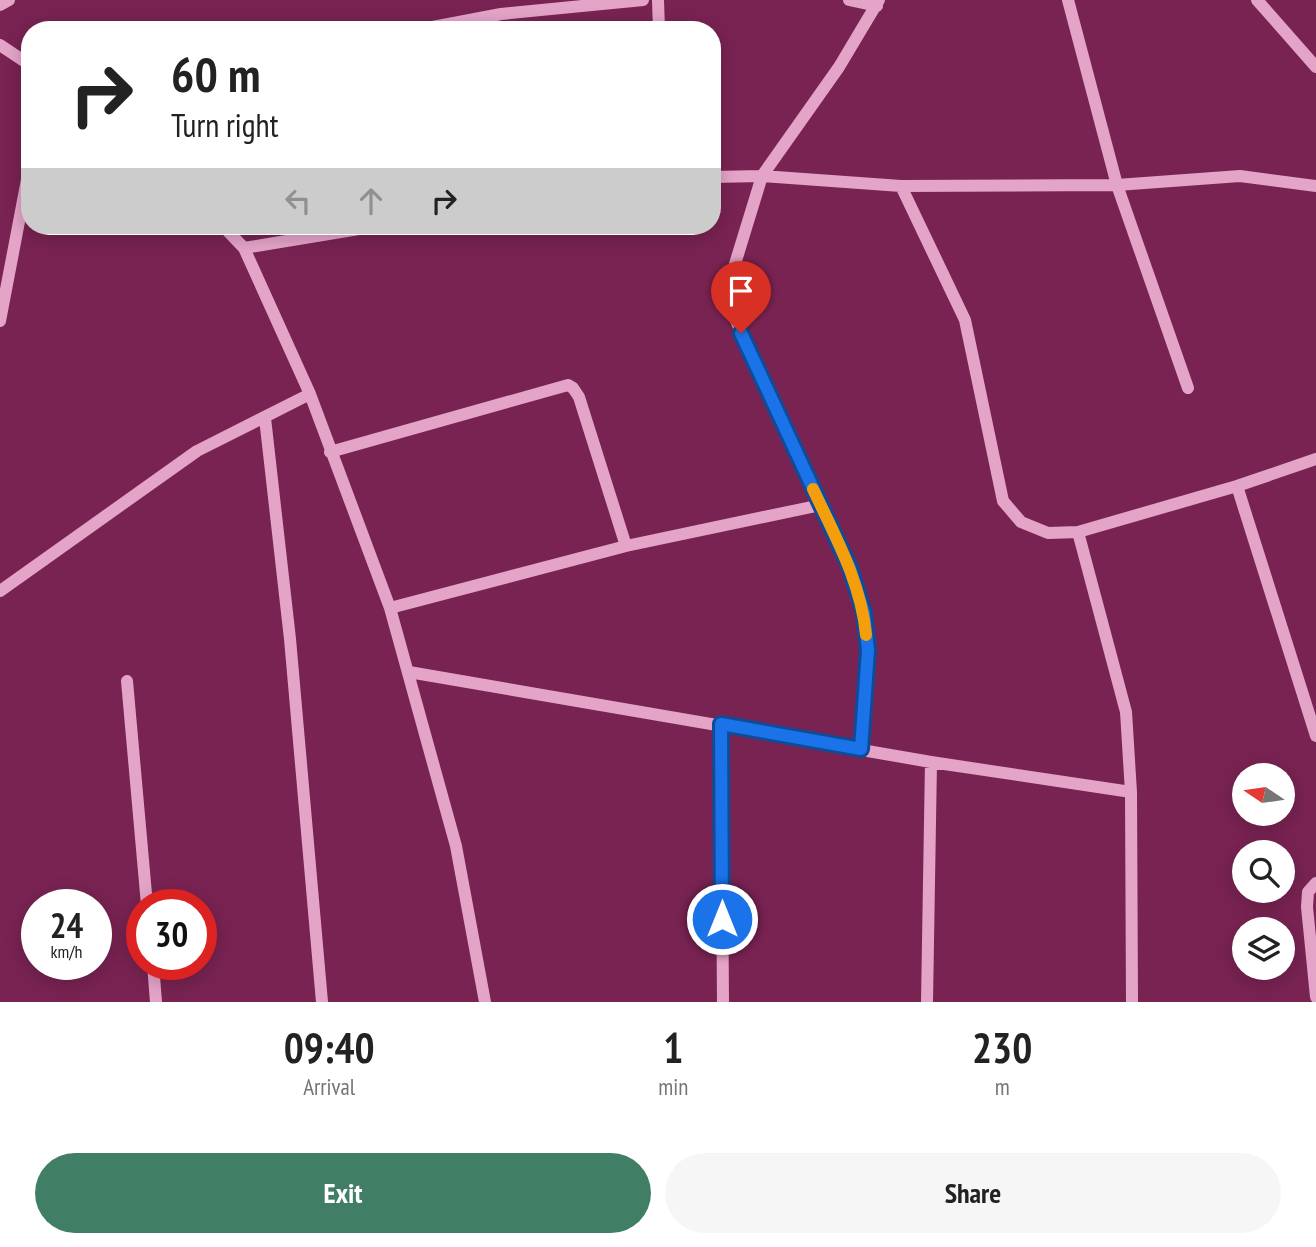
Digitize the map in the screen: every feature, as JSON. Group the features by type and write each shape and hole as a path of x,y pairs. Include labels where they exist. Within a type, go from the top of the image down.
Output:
{"street":[{"path":"0,5 9,0"},
{"path":"499,0 501,14"},
{"path":"464,21 501,14 643,0"},
{"path":"658,0 659,21"},
{"path":"849,0 878,3 839,67 762,176 735,264 731,290 735,318 747,348 850,568 864,613 868,650 861,749"},
{"path":"1068,0 1117,185 1188,388"},
{"path":"1257,0 1316,67"},
{"path":"0,45 21,59"},
{"path":"721,177 762,176 901,186 1117,185 1240,176 1316,186"},
{"path":"901,186 965,320 1003,501 1021,522 1048,533 1078,532 1237,486 1316,459"},
{"path":"0,321 21,211"},
{"path":"232,235 244,248 310,394 390,608 456,846 485,1002"},
{"path":"244,248 323,235"},
{"path":"330,452 568,385 579,397 626,546"},
{"path":"0,591 197,452 310,394"},
{"path":"265,418 290,639 322,1002"},
{"path":"1237,486 1316,736"},
{"path":"390,608 626,546 821,505"},
{"path":"1078,532 1126,712 1131,792 1132,1002"},
{"path":"409,672 931,762 1131,792"},
{"path":"127,681 146,889"},
{"path":"721,724 723,1002"},
{"path":"926,1002 931,762"},
{"path":"1316,883 1308,892 1307,906 1316,997"},
{"path":"154,980 156,1002"}],"slow traffic":[{"path":"813,489 850,568 864,613 866,635"}],"route":[{"path":"722,919 721,724 861,749 868,650 864,613 850,568 741,333"}]}
